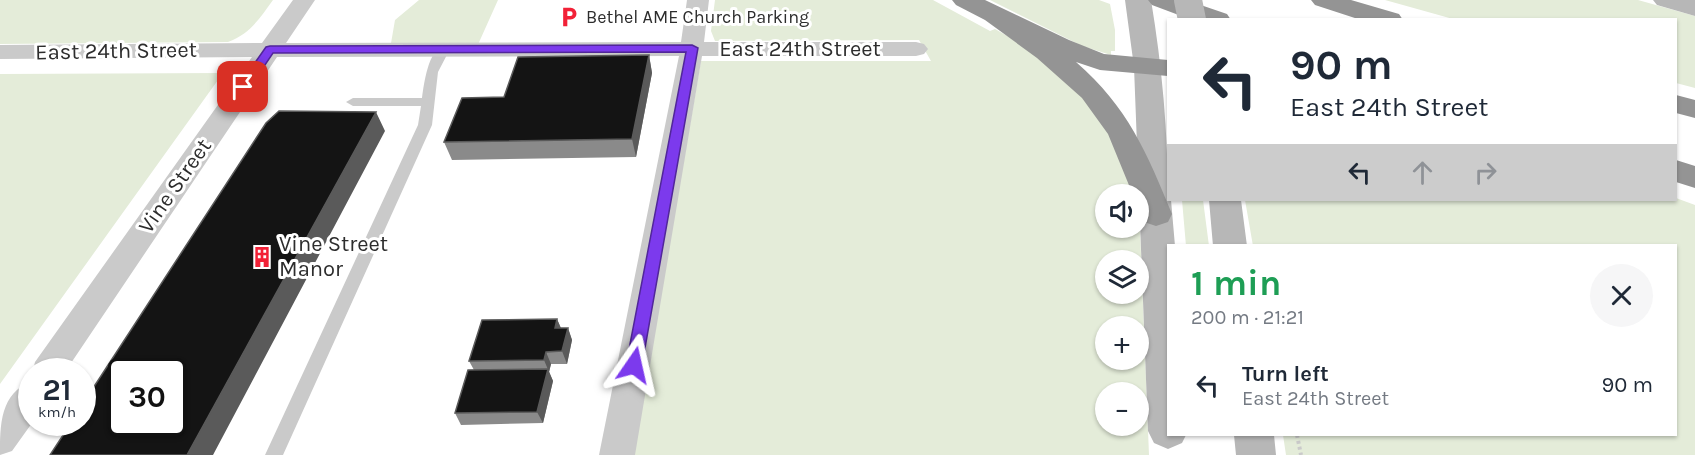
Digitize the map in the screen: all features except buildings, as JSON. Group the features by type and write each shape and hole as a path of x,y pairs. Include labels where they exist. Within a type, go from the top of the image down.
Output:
{"highway":[{"path":"965,0 996,17 1050,53 1100,100 1118,125 1156,214"},
{"path":"1161,0 1212,18"},
{"path":"1324,0 1383,18"},
{"path":"996,17 1100,62 1158,68"},
{"path":"1677,104 1695,109"},
{"path":"1677,171 1695,177"}],"main road":[{"path":"1138,0 1144,34 1158,68 1156,214 1167,399"},
{"path":"1188,0 1192,18"},
{"path":"1666,0 1695,8"},
{"path":"1225,201 1230,244"},
{"path":"1169,436 1170,455"},
{"path":"1254,436 1256,455"}],"street":[{"name":"Vine Street","path":"57,358 304,0"},
{"path":"617,455 692,48 698,0"},
{"name":"East 24th Street","path":"0,52 916,49"},
{"path":"0,440 18,414"}],"lane":[{"path":"274,455 425,125 432,72 444,49"},
{"path":"353,102 427,102"}],"path":[{"path":"1298,436 1301,455"}],"green space":[{"path":"0,0 273,0 248,30 228,42 0,44"},
{"path":"419,0 498,0 476,49 390,49 395,20"},
{"path":"715,0 933,0 990,31 995,29 1020,43 1062,74 1107,125 1132,184 1095,184 1095,238 1140,238 1141,250 1095,250 1095,304 1143,304 1143,316 1095,316 1095,370 1146,370 1146,382 1095,382 1095,436 1148,436 1149,455 633,455 701,61 931,61 919,40 715,41 711,31"},
{"path":"990,0 1099,0 1110,4 1115,30 1115,51 1111,51 1111,55 1082,46"},
{"path":"1385,0 1638,0 1695,16 1695,88 1677,83 1677,18 1449,18"},
{"path":"223,73 0,384 0,74"},
{"path":"1677,198 1695,205 1695,455 1286,455 1283,436 1677,436 1677,244 1253,244 1245,201 1677,201"},
{"path":"1182,201 1203,201 1209,244 1186,244"}],"place":[{"name":"Bethel AME Church Parking","path":"569,17"},
{"name":"Vine Street Manor","path":"262,257"}],"route":[{"path":"243,87 270,50 692,48 634,365"}]}
